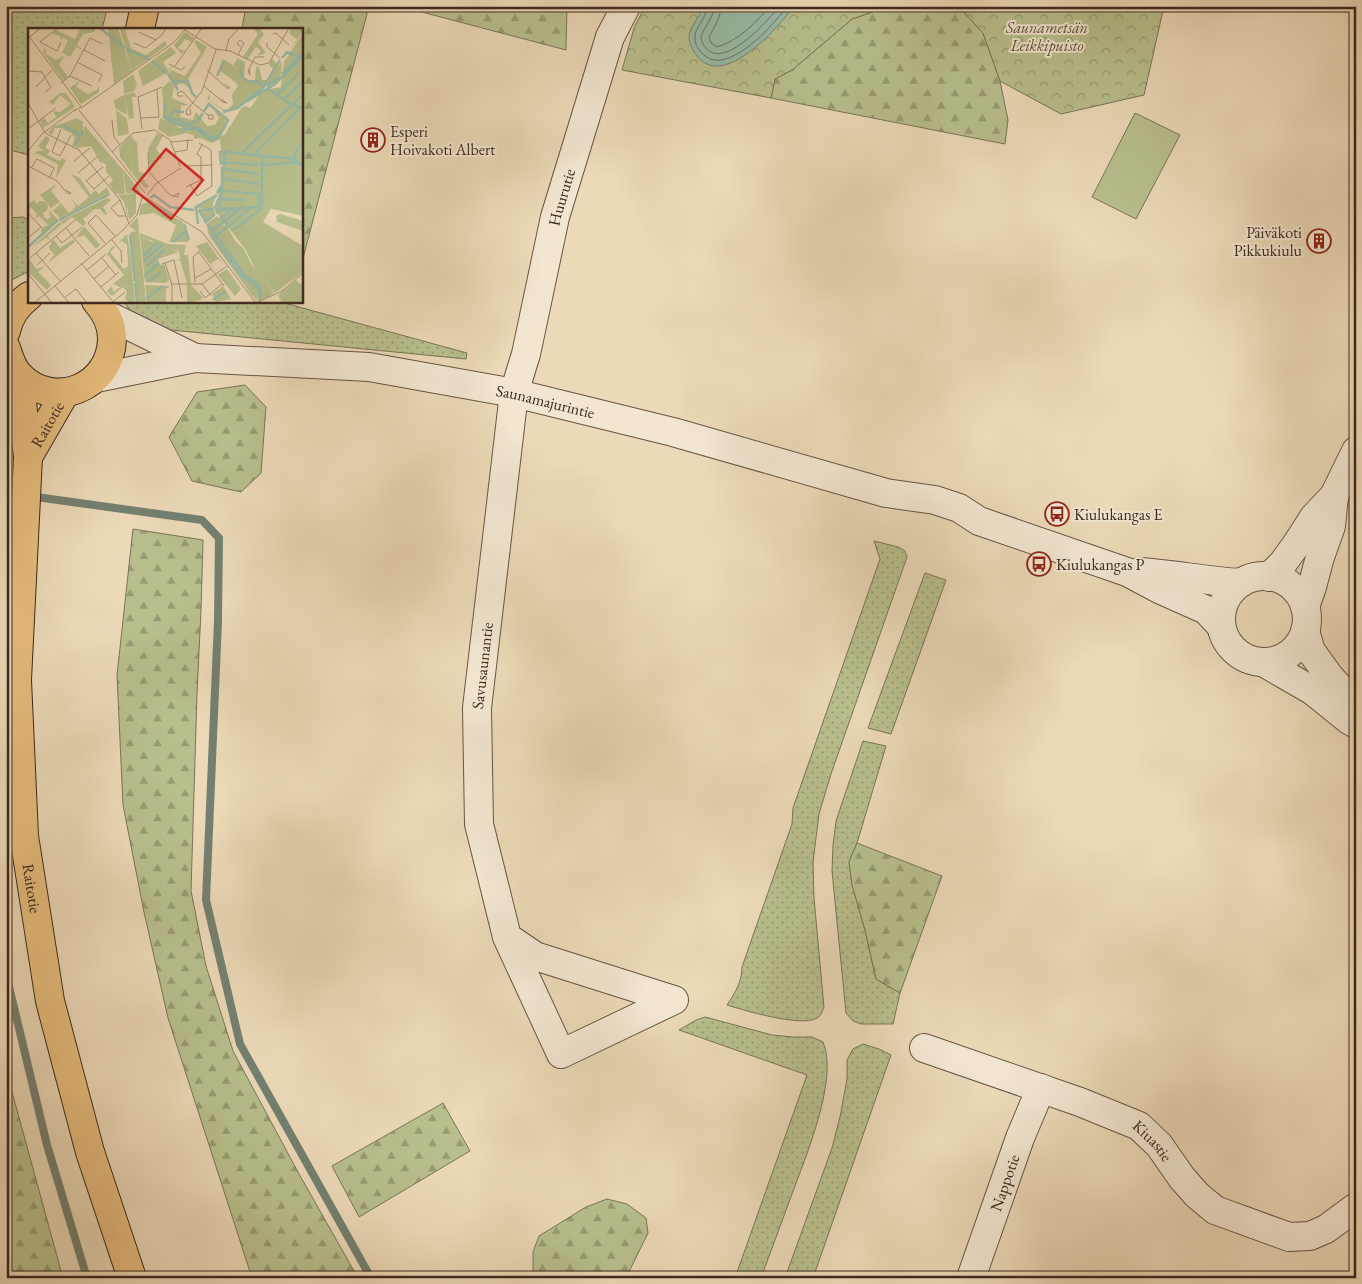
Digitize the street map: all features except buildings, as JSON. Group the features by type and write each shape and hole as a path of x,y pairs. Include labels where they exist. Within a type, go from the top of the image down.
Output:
{"main road":[{"path":"140,28 145,6"},
{"path":"6,331 12,314 21,302 28,297"},
{"path":"6,348 10,360 19,375 32,386 48,392 65,393 81,388 96,378 106,365 112,349 112,332 99,305"},
{"name":"Raitotie","path":"19,375 28,457 17,680 24,836 50,1001 90,1152 132,1278"},
{"name":"Raitotie","path":"28,457 65,393"}],"street":[{"name":"Huurutie","path":"514,393 526,354 555,218 610,37 626,6"},
{"name":"Saunamajurintie","path":"99,305 195,358"},
{"name":"Saunamajurintie","path":"96,378 195,358 369,367 514,393 673,432 886,493 935,500 959,508 979,521 1127,572 1206,610 1221,626"},
{"name":"Savusaunantie","path":"507,938 535,956 674,1000 562,1054 507,938 479,824 477,708 514,393"},
{"path":"1269,576 1283,563 1314,517 1334,496 1356,451"},
{"path":"1262,662 1277,660 1289,654 1299,644 1312,586 1331,526 1334,496"},
{"name":"Saunamajurintie","path":"1127,572 1240,583"},
{"path":"1356,706 1311,651 1299,596 1291,586 1269,576 1254,577 1240,583 1231,591 1224,602 1221,626 1226,640 1234,651 1247,659 1262,662 1313,691 1356,724"},
{"name":"Kiuastie","path":"924,1048 1041,1088 1139,1126 1159,1145 1182,1178 1215,1210 1290,1237 1310,1236 1326,1229 1356,1207"},
{"name":"Nappotie","path":"971,1278 1020,1138 1041,1088"}],"green space":[{"path":"6,6 108,6 102,28 28,28 28,155 6,149"},
{"path":"246,6 369,6 302,262 302,28 242,28"},
{"path":"399,6 567,6 566,50"},
{"path":"645,6 890,6 852,19 792,70 775,79 771,98 622,70 634,28"},
{"path":"890,6 958,6 983,33 1000,81 1008,120 1005,144 771,98 775,79 792,70 852,19"},
{"name":"Saunametsän Leikkipuisto","path":"958,6 1164,6 1144,95 1061,114 1000,81 983,33"},
{"path":"1135,113 1180,135 1136,219 1092,197"},
{"path":"23,217 28,220 28,272 6,283 6,218"},
{"path":"125,302 281,302 467,353 466,359 171,330 143,323"},
{"path":"245,385 266,407 261,473 241,492 192,481 169,437 197,392"},
{"path":"6,411 9,452 6,522"},
{"path":"133,529 203,540 191,891 206,966 233,1051 299,1174 358,1278 252,1278 168,1018 144,912 123,805 117,675"},
{"path":"874,541 898,547 905,551 907,557 831,774 819,814 813,862 814,898 824,1007 819,1017 807,1021 759,1014 727,1005 739,982 742,967 792,824 793,808 880,559"},
{"path":"925,573 946,580 891,734 868,728"},
{"path":"863,741 886,746 857,843 849,862 852,884 876,979 900,993 893,1024 861,1024 853,1021 846,1013 832,871 833,845 836,821"},
{"path":"857,843 942,876 900,993 876,979 852,885 849,862"},
{"path":"705,1017 772,1035 812,1037 823,1042 827,1058 824,1097 812,1140 761,1278 735,1278 807,1075 679,1030"},
{"path":"863,1044 891,1055 813,1278 785,1278 832,1148 847,1079 847,1060 853,1049"},
{"path":"6,1070 63,1278 6,1278"},
{"path":"443,1103 470,1151 359,1217 332,1166"},
{"path":"607,1199 627,1204 646,1218 648,1233 626,1278 533,1278 533,1252 539,1236 586,1207"}],"water":[{"path":"702,6 794,6 777,27 753,50 726,65 713,66 699,59 693,51 689,38"}],"waterway":[{"path":"36,497 202,520 219,538 218,621 206,900 240,1044 371,1278"},
{"path":"6,974 47,1145 87,1278"}],"place":[{"name":"Esperi Hoivakoti Albert","path":"373,140"},
{"name":"Päiväkoti Pikkukiulu","path":"1319,241"},
{"name":"Kiulukangas E","path":"1057,514"},
{"name":"Kiulukangas P","path":"1039,564"}]}
